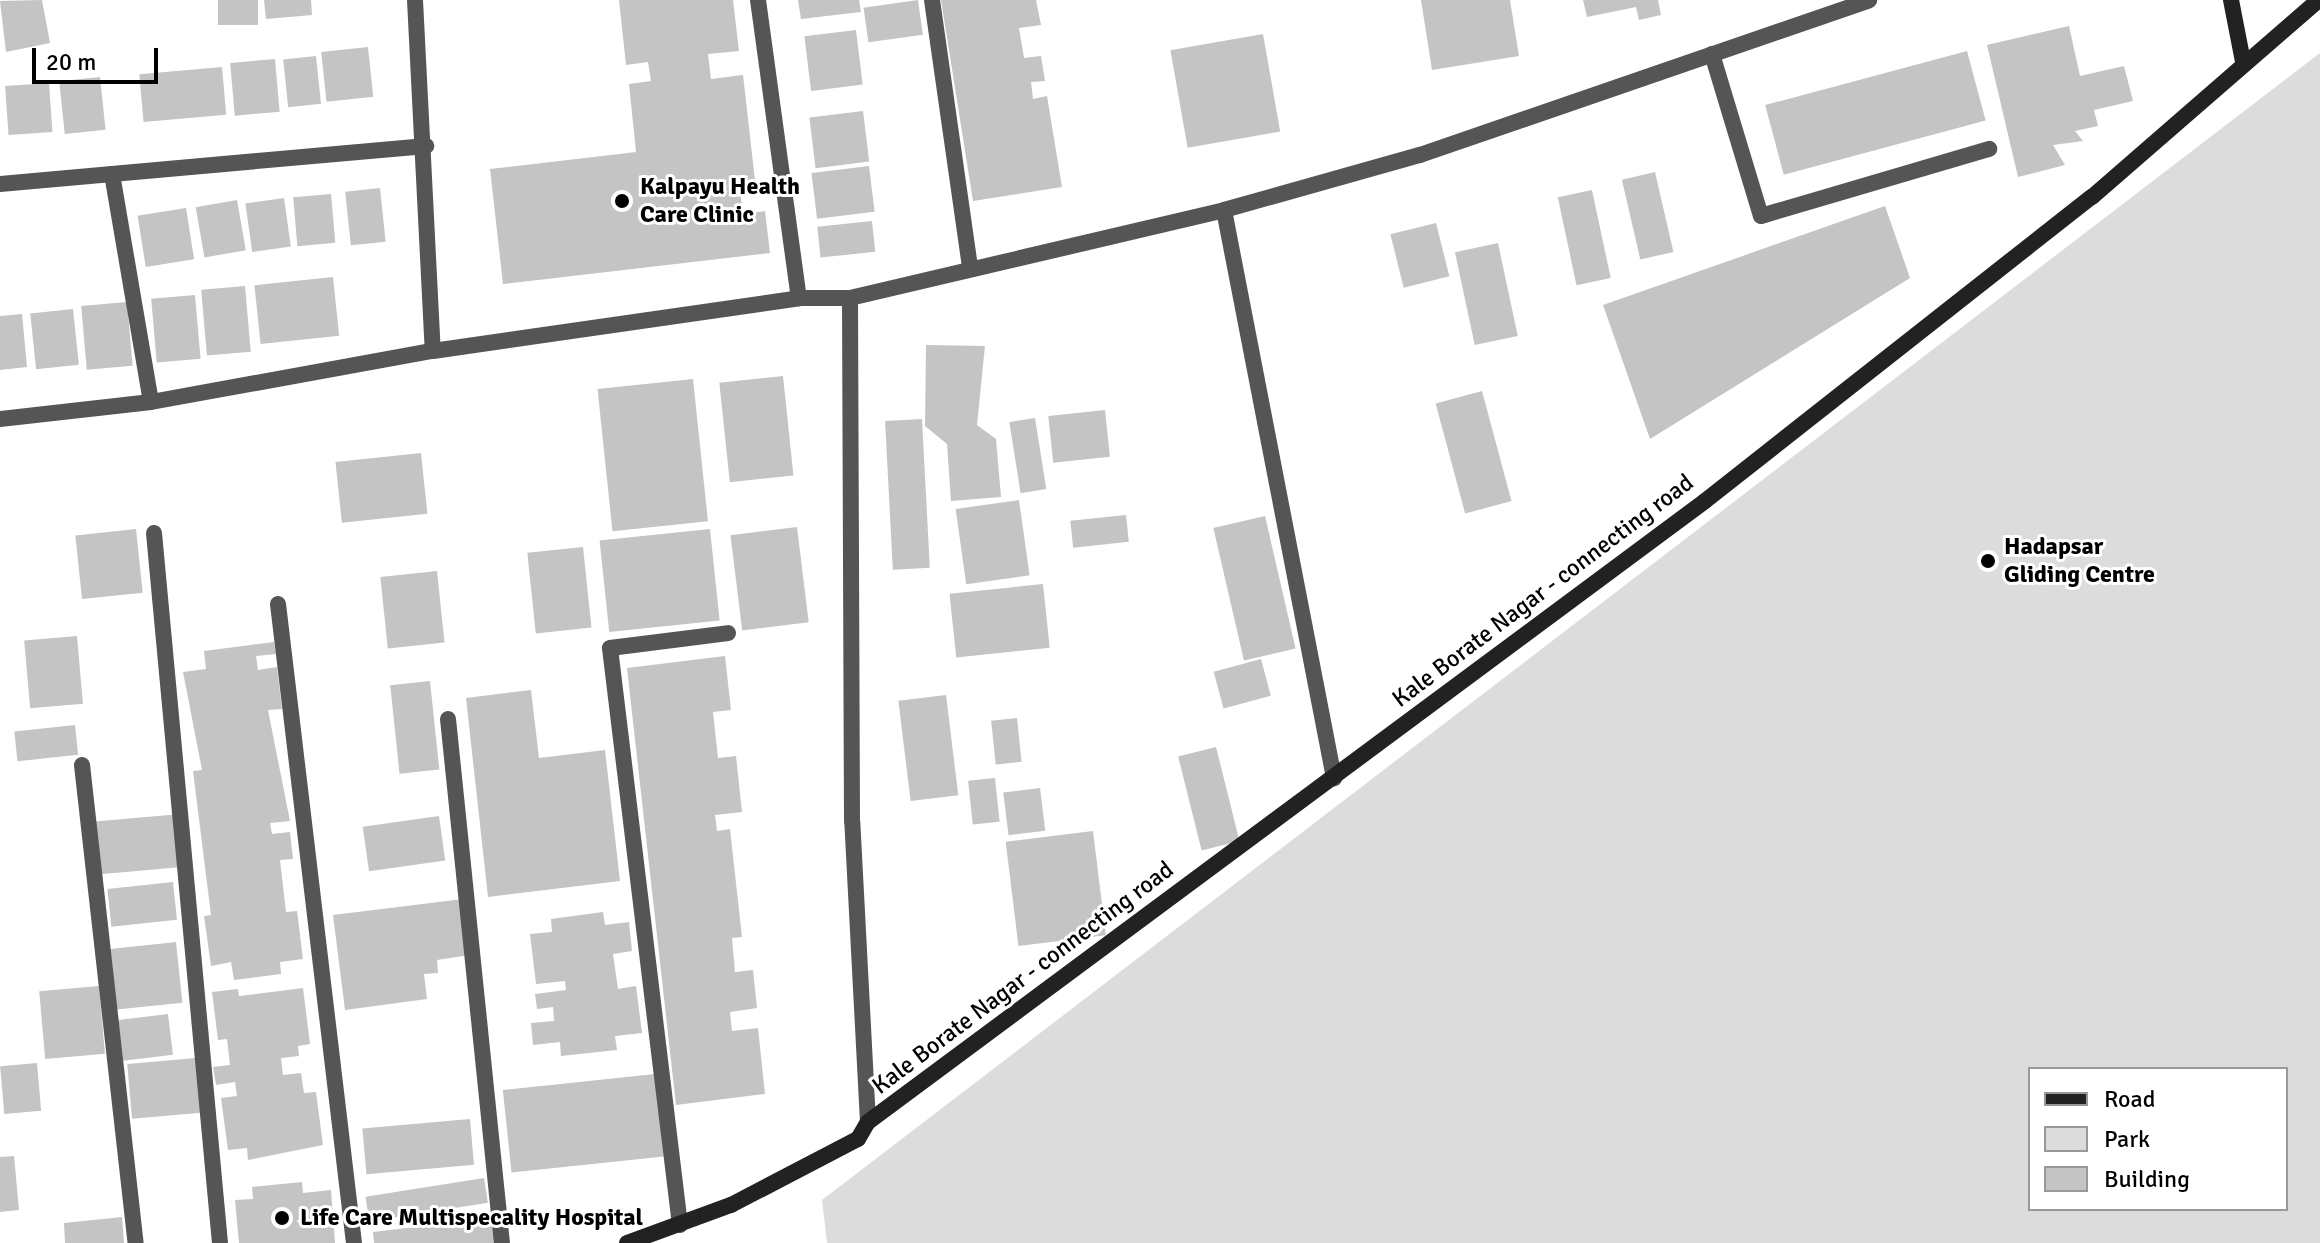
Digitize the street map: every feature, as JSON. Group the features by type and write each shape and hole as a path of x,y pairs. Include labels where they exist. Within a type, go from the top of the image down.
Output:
{"street":[{"path":"415,0 426,146 433,351"},
{"path":"758,0 799,298"},
{"path":"932,0 970,266"},
{"path":"0,419 151,402 433,351 799,298 850,298 970,266 1224,210 1420,155 1869,0"},
{"path":"2231,0 2243,62 2319,0"},
{"path":"1712,54 1761,216 1989,149"},
{"name":"Kale Borate Nagar - connecting road","path":"680,1225 858,1139 868,1122 1705,501 2080,207 2243,62"},
{"path":"0,184 426,146"},
{"path":"112,174 151,402"},
{"path":"1224,210 1334,778"},
{"path":"850,298 852,821 868,1122"},
{"path":"154,533 220,1243"},
{"path":"278,604 354,1243"},
{"path":"627,1243 680,1225 610,648 728,633"},
{"path":"448,719 502,1243"},
{"path":"82,765 136,1243"}],"green space":[{"name":"Hadapsar Gliding Centre","path":"2320,53 2320,1243 827,1243 822,1200"}],"building":[{"path":"42,0 50,43 6,52 0,1"},
{"path":"218,0 258,0 258,25 218,25"},
{"path":"264,0 311,0 312,15 266,19"},
{"path":"619,0 733,0 739,51 708,54 711,79 743,75 756,189 740,191 743,214 765,211 770,253 503,284 490,169 636,152 629,84 651,81 648,62 626,65"},
{"path":"798,0 859,0 861,12 801,19"},
{"path":"918,0 923,35 868,42 864,8"},
{"path":"941,0 1036,0 1041,25 1019,28 1024,58 1041,56 1045,81 1031,82 1033,99 1047,96 1062,187 973,201"},
{"path":"1421,0 1510,0 1519,56 1432,70"},
{"path":"1583,0 1658,0 1661,15 1639,20 1636,7 1587,17"},
{"path":"2069,26 2080,76 2124,66 2133,101 2094,110 2098,126 2075,131 2083,141 2053,145 2065,165 2018,177 1987,45"},
{"path":"856,30 863,85 811,91 804,36"},
{"path":"1263,34 1280,131 1188,148 1170,50"},
{"path":"368,47 373,97 326,102 321,52"},
{"path":"1967,51 1986,121 1784,175 1765,105"},
{"path":"316,56 321,104 288,107 283,59"},
{"path":"275,59 280,112 235,116 230,63"},
{"path":"222,67 226,115 143,122 139,74"},
{"path":"100,77 106,130 65,134 59,81"},
{"path":"49,83 52,132 9,135 5,86"},
{"path":"863,111 869,162 816,168 809,118"},
{"path":"869,166 875,212 817,219 811,173"},
{"path":"1655,172 1673,252 1640,260 1622,180"},
{"path":"380,188 386,242 351,245 345,192"},
{"path":"1592,190 1611,278 1576,285 1558,197"},
{"path":"331,194 335,243 297,246 293,197"},
{"path":"284,198 291,247 252,252 245,203"},
{"path":"237,200 246,250 204,258 196,207"},
{"path":"1885,206 1910,278 1650,439 1603,305"},
{"path":"186,208 194,259 146,267 138,216"},
{"path":"872,221 875,252 821,258 817,227"},
{"path":"1436,223 1449,276 1404,288 1390,234"},
{"path":"1498,243 1518,336 1475,345 1455,252"},
{"path":"333,277 339,336 261,344 254,285"},
{"path":"245,286 251,352 207,356 201,290"},
{"path":"195,295 201,359 157,363 151,299"},
{"path":"127,302 133,366 87,370 81,306"},
{"path":"73,309 79,365 36,369 30,313"},
{"path":"22,314 27,367 0,370 0,316"},
{"path":"926,345 985,346 977,425 996,439 1001,497 951,501 947,444 925,426"},
{"path":"783,376 793,475 730,482 719,383"},
{"path":"693,379 708,521 612,531 598,389"},
{"path":"1482,391 1512,501 1465,514 1436,403"},
{"path":"1105,410 1110,457 1053,463 1048,416"},
{"path":"1035,418 1046,489 1021,493 1009,422"},
{"path":"922,419 930,568 893,570 885,421"},
{"path":"421,453 427,514 342,523 335,462"},
{"path":"1019,500 1030,575 966,584 956,509"},
{"path":"1126,515 1129,542 1073,548 1070,521"},
{"path":"1265,516 1296,649 1244,660 1213,528"},
{"path":"797,527 809,622 742,630 730,535"},
{"path":"136,529 143,593 82,599 75,535"},
{"path":"710,529 720,620 609,632 600,541"},
{"path":"583,547 591,628 536,633 527,553"},
{"path":"437,571 445,643 388,649 380,577"},
{"path":"1043,584 1050,648 956,657 950,594"},
{"path":"77,636 83,704 30,708 24,641"},
{"path":"274,642 276,654 256,656 258,670 277,667 282,709 268,710 290,821 270,823 272,834 290,832 293,859 280,860 286,912 297,911 303,959 280,962 281,974 234,980 231,962 211,966 204,916 211,915 193,771 202,770 183,672 206,669 204,651"},
{"path":"725,656 731,710 713,712 718,758 736,756 742,812 715,815 717,831 730,829 742,937 732,938 735,972 753,970 757,1008 730,1012 732,1031 758,1028 765,1094 676,1105 627,668"},
{"path":"1261,659 1271,696 1224,708 1214,672"},
{"path":"430,681 439,770 400,774 390,685"},
{"path":"531,690 539,758 605,750 620,881 488,897 466,698"},
{"path":"946,695 958,795 911,801 898,701"},
{"path":"1017,718 1022,762 996,764 991,721"},
{"path":"75,725 78,755 17,761 14,731"},
{"path":"1216,747 1239,841 1202,851 1178,756"},
{"path":"995,778 1000,822 973,825 968,781"},
{"path":"1040,788 1045,831 1009,835 1003,793"},
{"path":"180,814 185,867 100,874 95,821"},
{"path":"439,816 445,861 369,871 363,827"},
{"path":"1093,831 1106,935 1018,946 1006,842"},
{"path":"173,882 177,920 111,927 107,889"},
{"path":"463,899 470,955 437,960 438,973 424,974 427,999 345,1010 333,915"},
{"path":"603,912 605,925 629,922 632,951 613,954 618,989 636,986 642,1033 615,1036 617,1050 561,1056 560,1042 533,1045 531,1023 554,1021 553,1007 537,1009 535,994 566,990 565,981 536,984 530,934 552,932 551,919"},
{"path":"176,942 182,1003 117,1010 110,949"},
{"path":"99,986 105,1054 45,1059 39,991"},
{"path":"303,988 310,1044 298,1046 299,1056 281,1058 283,1075 301,1073 304,1093 316,1092 323,1145 248,1160 247,1148 228,1150 221,1098 237,1096 235,1082 216,1085 213,1067 230,1065 227,1039 218,1040 212,992 238,989 239,996"},
{"path":"168,1014 173,1055 123,1061 118,1020"},
{"path":"196,1058 201,1113 132,1119 127,1064"},
{"path":"37,1063 41,1111 4,1114 0,1066"},
{"path":"655,1074 664,1157 512,1173 503,1090"},
{"path":"470,1119 474,1165 366,1174 362,1128"},
{"path":"14,1156 19,1210 0,1212 0,1157"},
{"path":"484,1178 488,1203 369,1221 365,1197"},
{"path":"302,1182 303,1193 331,1190 335,1243 239,1243 235,1200 253,1199 252,1187"},
{"path":"122,1217 124,1243 65,1243 64,1223"},
{"path":"492,1218 495,1243 374,1243 373,1232"}],"place":[{"name":"Kalpayu Health Care Clinic","path":"622,201"},
{"name":"Hadapsar Gliding Centre","path":"1988,561"},
{"name":"Life Care Multispecality Hospital","path":"282,1218"}]}
